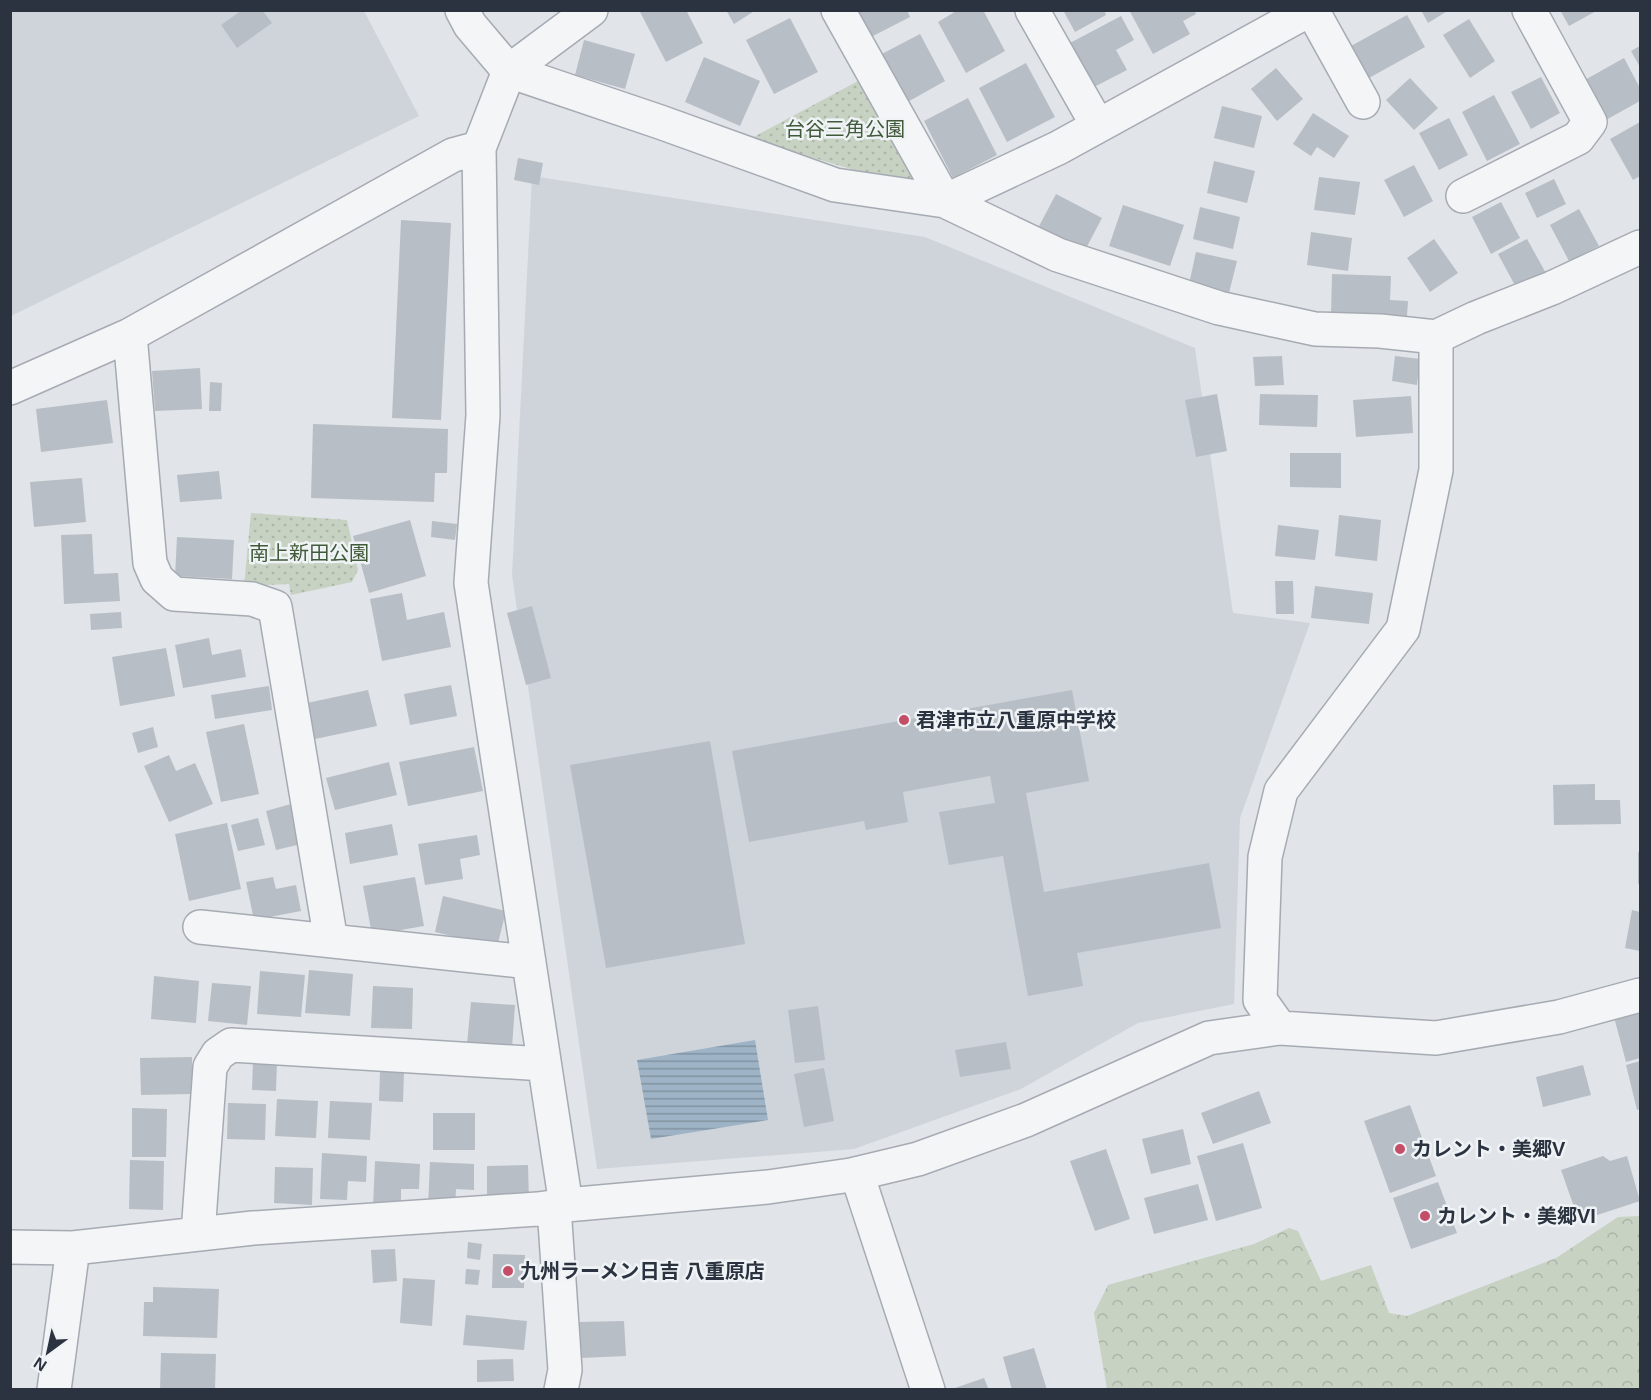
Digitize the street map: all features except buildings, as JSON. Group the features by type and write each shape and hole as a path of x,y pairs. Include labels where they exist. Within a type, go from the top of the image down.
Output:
{"street":[{"path":"462,10 470,25 508,72 835,185 945,201 1058,255 1219,308 1315,329 1436,337 1641,247"},
{"path":"561,1389 565,1370 560,1206 544,1065 471,583 483,415 479,148 508,72 591,10"},
{"path":"838,10 945,201"},
{"path":"1032,10 1098,126"},
{"path":"945,201 1058,148 1310,10 1363,102"},
{"path":"1462,196 1578,138 1590,122 1529,10"},
{"path":"10,388 130,334 453,155 479,148"},
{"path":"130,334 150,563 157,579 174,594 252,599 275,607 331,941"},
{"path":"1280,1028 1260,1000 1265,857 1281,791 1403,629 1436,470 1436,337"},
{"path":"200,927 529,962"},
{"path":"10,1247 74,1248 253,1228 538,1209 768,1187 857,1174 918,1158 1026,1120 1209,1038 1280,1028 1436,1038 1559,1017 1641,995"},
{"path":"198,1234 210,1067 218,1054 231,1045 544,1065"},
{"path":"857,1174 928,1389"},
{"path":"54,1389 74,1248"}],"shaded area":[{"path":"11,11 364,11 419,116 11,316"},
{"name":"君津市立八重原中学校","path":"532,176 925,237 1195,348 1233,613 1310,623 1240,818 1234,1004 1138,1023 1021,1089 854,1149 597,1169 512,575"}],"green space":[{"name":"台谷三角公園","path":"858,81 928,192 750,139"},
{"name":"南上新田公園","path":"251,513 347,520 358,570 352,582 291,595 289,584 244,586"},
{"path":"1640,1216 1640,1389 1107,1389 1094,1313 1108,1285 1254,1244 1289,1228 1298,1231 1321,1281 1371,1265 1389,1313 1407,1316 1556,1258 1618,1217"}],"water":[{"path":"755,1040 768,1120 651,1139 637,1060"}],"place":[{"name":"君津市立八重原中学校","path":"904,720"},
{"name":"カレント・美郷V","path":"1400,1149"},
{"name":"カレント・美郷VI","path":"1425,1216"},
{"name":"九州ラーメン日吉 八重原店","path":"508,1271"}]}
